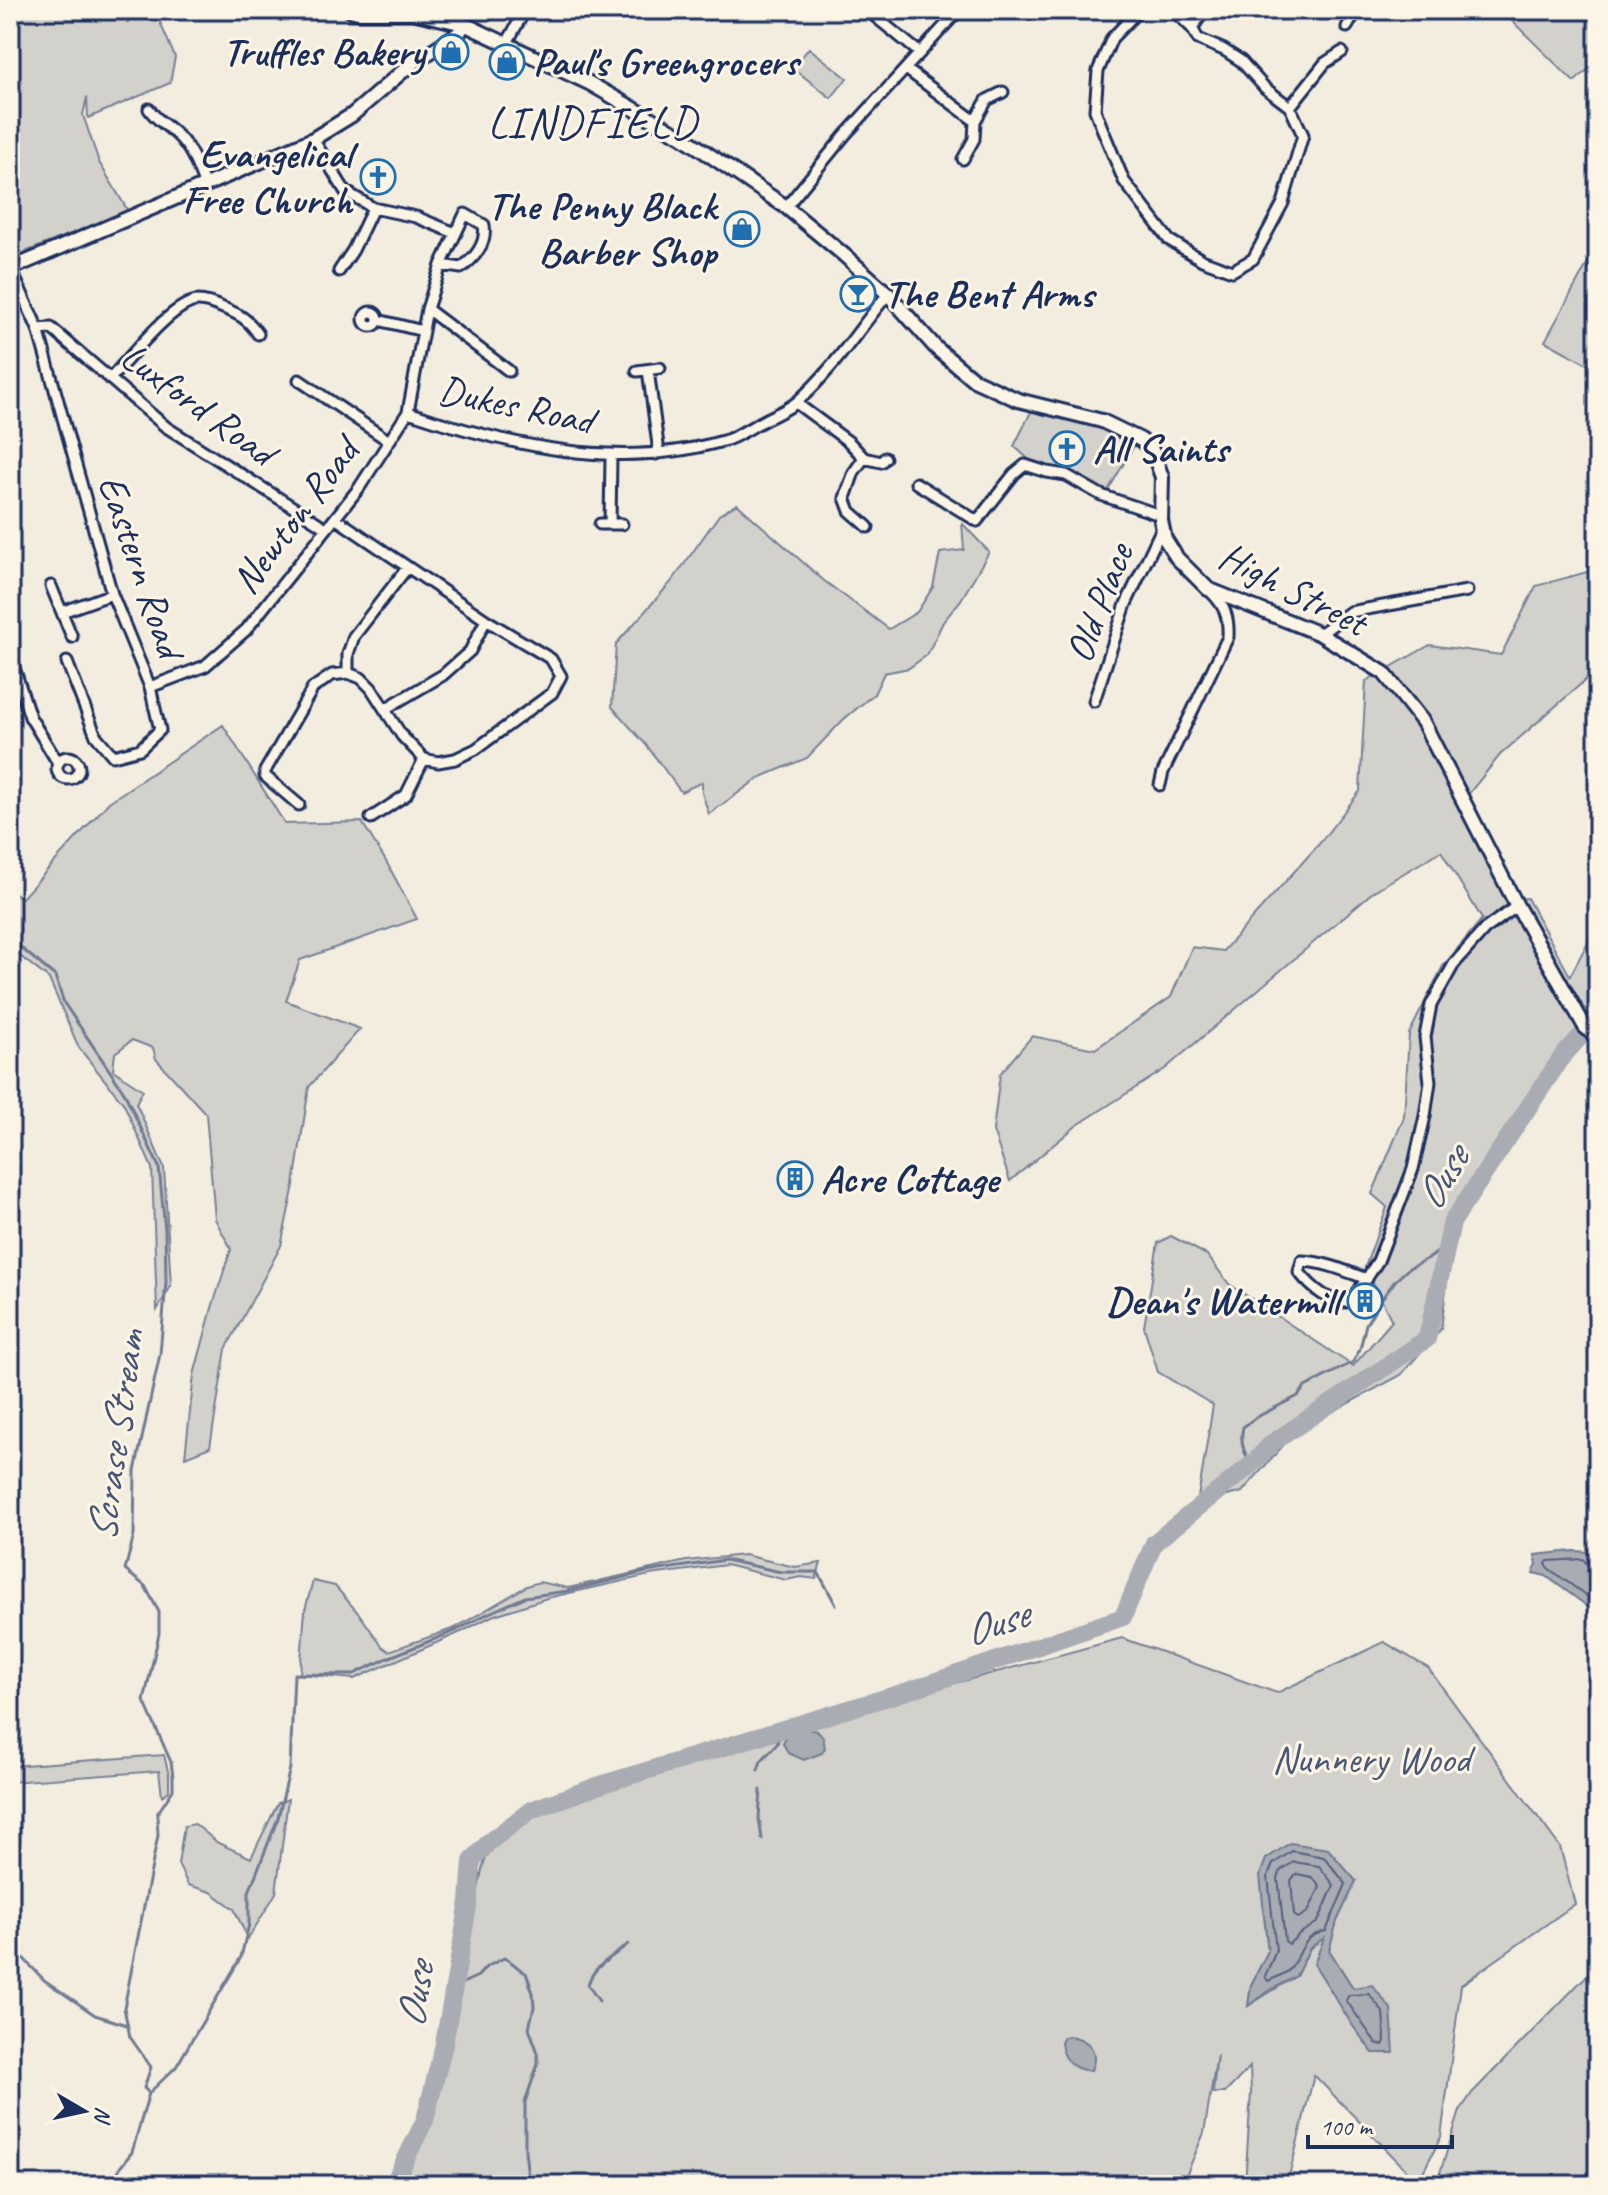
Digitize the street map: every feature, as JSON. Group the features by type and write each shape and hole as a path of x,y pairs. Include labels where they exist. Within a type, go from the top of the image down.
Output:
{"main road":[{"name":"High Street","path":"350,10 412,12 464,24 589,83 683,137 786,207 888,294 936,348 974,380 1027,403 1102,421 1141,440 1152,450 1162,477 1162,528 1177,558 1208,589 1320,634 1384,673 1423,722 1517,906 1591,1032"},
{"path":"10,269 313,139 352,115 410,65 459,33 464,24"}],"street":[{"path":"507,43 525,10"},
{"path":"867,10 920,53"},
{"path":"786,207 845,135 959,10"},
{"path":"1139,10 1112,38 1098,71 1095,110 1124,181 1169,240 1202,260 1232,271 1253,259 1283,203 1303,135 1290,107 1265,88 1241,61 1198,39 1192,28 1173,10"},
{"path":"1192,28 1205,10"},
{"path":"1347,27 1357,10"},
{"path":"1290,107 1325,63 1342,52"},
{"path":"906,69 975,121"},
{"path":"963,159 974,139 975,121 987,100 1003,92"},
{"path":"149,115 179,137 194,156 205,186"},
{"path":"313,139 345,191 373,208 416,217 455,233 465,214 484,225 486,235 473,260 461,268 441,265"},
{"path":"339,271 373,208"},
{"name":"Newton Road","path":"150,687 205,666 246,630 359,488 408,412 427,309 455,233"},
{"name":"Eastern Road","path":"10,269 38,329 112,594 150,687 160,730 140,749 113,756 96,736 67,662"},
{"name":"Dukes Road","path":"408,412 519,443 611,456 657,450 668,452 726,441 796,403 832,366 888,294"},
{"path":"110,379 156,328 185,303 206,302 242,315 258,334"},
{"path":"427,309 509,371"},
{"path":"378,320 423,331"},
{"name":"Luxford Road","path":"38,329 51,328 166,427 326,528"},
{"name":"Dukes Road","path":"657,450 643,370 660,368"},
{"path":"299,380 389,441"},
{"path":"796,403 849,442 864,458 881,462 885,458"},
{"name":"Dukes Road","path":"611,456 605,524 622,524"},
{"path":"864,458 854,472 845,498 850,511 868,527"},
{"path":"916,483 977,521 1014,474 1025,465 1066,475 1101,495 1154,513 1161,512"},
{"path":"299,805 265,776 265,771 313,688 332,675 348,673 361,678 402,736 424,759 438,762 455,759 476,749 552,693 561,676 551,659 486,620 335,518"},
{"name":"Old Place","path":"1094,701 1126,604 1162,528"},
{"path":"348,673 348,654 354,636 407,568"},
{"path":"51,586 72,637"},
{"path":"1160,785 1163,772 1228,637 1229,618 1220,601 1208,589"},
{"path":"1320,634 1350,612 1467,591"},
{"path":"62,612 112,594"},
{"path":"385,709 443,675 470,651 486,620"},
{"path":"10,655 30,717 58,763"},
{"path":"371,818 406,795 424,759"},
{"path":"1367,1279 1312,1261 1302,1261 1299,1272 1307,1282 1344,1304 1352,1301 1367,1279 1378,1261 1413,1169 1425,1116 1430,1082 1425,1037 1431,1005 1454,964 1485,929 1517,906"}],"green space":[{"path":"10,10 133,10 127,23 130,19 159,20 175,57 170,83 88,118 87,97 83,115 99,162 128,211 10,258"},
{"path":"1501,10 1598,10 1598,61 1574,82"},
{"path":"809,48 847,78 831,98 793,68"},
{"path":"1598,248 1598,370 1545,341"},
{"path":"1032,410 1102,429 1134,446 1106,494 1067,473 1036,466 1014,446"},
{"path":"737,504 823,580 889,629 917,612 933,587 940,553 964,550 962,523 989,552 961,600 943,622 927,655 909,668 884,673 874,694 843,720 807,758 759,778 709,814 702,782 681,792 647,746 612,707 616,644 673,580 719,515"},
{"path":"1598,569 1598,669 1500,755 1458,807 1506,900 1527,898 1570,976 1598,923 1598,1026 1581,1041 1453,1235 1441,1329 1401,1375 1295,1432 1242,1492 1197,1504 1213,1405 1158,1372 1144,1327 1158,1243 1171,1236 1207,1255 1229,1284 1353,1366 1392,1321 1365,1267 1387,1207 1372,1194 1404,1117 1409,1034 1443,966 1482,919 1441,851 1374,891 1165,1069 1076,1126 1010,1181 993,1131 1000,1074 1032,1036 1095,1049 1171,997 1192,947 1223,951 1319,844 1360,791 1366,681 1430,645 1501,655 1536,586"},
{"path":"223,725 285,824 362,822 417,919 300,960 286,1001 360,1029 309,1087 281,1246 226,1349 210,1447 185,1457 194,1375 231,1249 215,1219 206,1114 156,1059 153,1048 132,1040 115,1053 113,1070 143,1090 136,1103 164,1168 171,1286 157,1310 152,1168 124,1104 79,1048 49,979 10,948 10,890 22,898 109,802"},
{"path":"744,1555 795,1567 821,1563 816,1579 801,1577 786,1580 726,1565 650,1575 547,1598 492,1616 354,1679 300,1674 305,1610 313,1581 335,1586 389,1651 455,1628 539,1582 568,1588 686,1561"},
{"name":"Nunnery Wood","path":"1122,1638 1277,1693 1384,1642 1428,1668 1560,1847 1575,1904 1461,1985 1441,2137 1418,2182 1314,2075 1287,2185 1245,2185 1250,2067 1225,2093 1213,2093 1217,2055 1204,2133 1182,2185 400,2185 431,2124 487,1854 500,1838 536,1812 739,1742","holes":["1356,1881 1337,1921 1329,1950 1353,1988 1373,2053 1315,1965 1325,1937 1310,1948 1296,1976 1248,2006 1251,1985 1268,1951 1263,1908"]},
{"path":"164,1755 169,1791 162,1796 159,1771 10,1782 10,1766"},
{"path":"288,1799 276,1893 248,1939 234,1909 211,1892 188,1885 178,1864 184,1826 195,1824 218,1843 251,1858 278,1803"},
{"path":"1598,1964 1598,2185 1436,2185 1460,2111 1472,2093"}],"water":[{"path":"1590,1552 1598,1567 1598,1614 1546,1576 1533,1573 1537,1564 1535,1555"},
{"path":"799,1728 817,1731 823,1737 825,1748 822,1753 804,1760 788,1753 783,1743"},
{"path":"1290,1843 1328,1849 1356,1881 1337,1921 1329,1950 1353,1988 1372,1985 1391,2009 1394,2053 1373,2053 1314,1964 1324,1938 1310,1948 1296,1976 1248,2006 1251,1985 1268,1951 1260,1875 1266,1859"},
{"path":"1064,2037 1087,2043 1093,2051 1091,2070 1079,2069 1067,2059 1061,2043"}],"waterway":[{"name":"Scrase Stream","path":"10,939 55,976 64,1003 124,1092 159,1167 165,1230 166,1282 160,1354 135,1471 134,1535 125,1570 145,1586 159,1612 159,1634 144,1701 171,1762 173,1790 157,1814 158,1835 124,2008 130,2037 151,2067 144,2088 149,2093 132,2152 119,2169 115,2185"},
{"name":"Ouse","path":"393,2185 425,2120 444,2044 469,1901 472,1861 489,1842 531,1810 603,1784 911,1690 1123,1617 1154,1543 1252,1464 1272,1443 1427,1339 1452,1222 1562,1057 1598,1017"},
{"path":"1252,1464 1243,1446 1243,1427 1298,1396 1305,1387 1353,1362 1360,1349 1366,1324 1395,1281 1409,1268 1447,1245"},
{"path":"149,2093 176,2067 241,1957 249,1924 249,1892 278,1818 290,1768 294,1674 352,1675 525,1597 567,1591 646,1572 725,1560 781,1572 818,1572 836,1605"},
{"path":"758,1770 761,1761 777,1744 781,1729"},
{"path":"761,1790 759,1818 762,1839"},
{"path":"10,1944 44,1980 95,2015 127,2025"},
{"path":"599,2001 588,1985 594,1972 628,1944"},
{"path":"454,1987 478,1976 486,1967 504,1958 526,1973 534,2007 529,2028 538,2053 538,2064 525,2102 529,2185"}],"place":[{"name":"Truffles Bakery","path":"451,52"},
{"name":"Paul's Greengrocers","path":"507,62"},
{"name":"Evangelical Free Church","path":"378,177"},
{"name":"The Penny Black Barber Shop","path":"742,229"},
{"name":"The Bent Arms","path":"858,294"},
{"name":"All Saints","path":"1067,449"},
{"name":"Acre Cottage","path":"795,1179"},
{"name":"Dean's Watermill","path":"1365,1301"}],"district":[{"name":"LINDFIELD","path":"593,122"}]}
